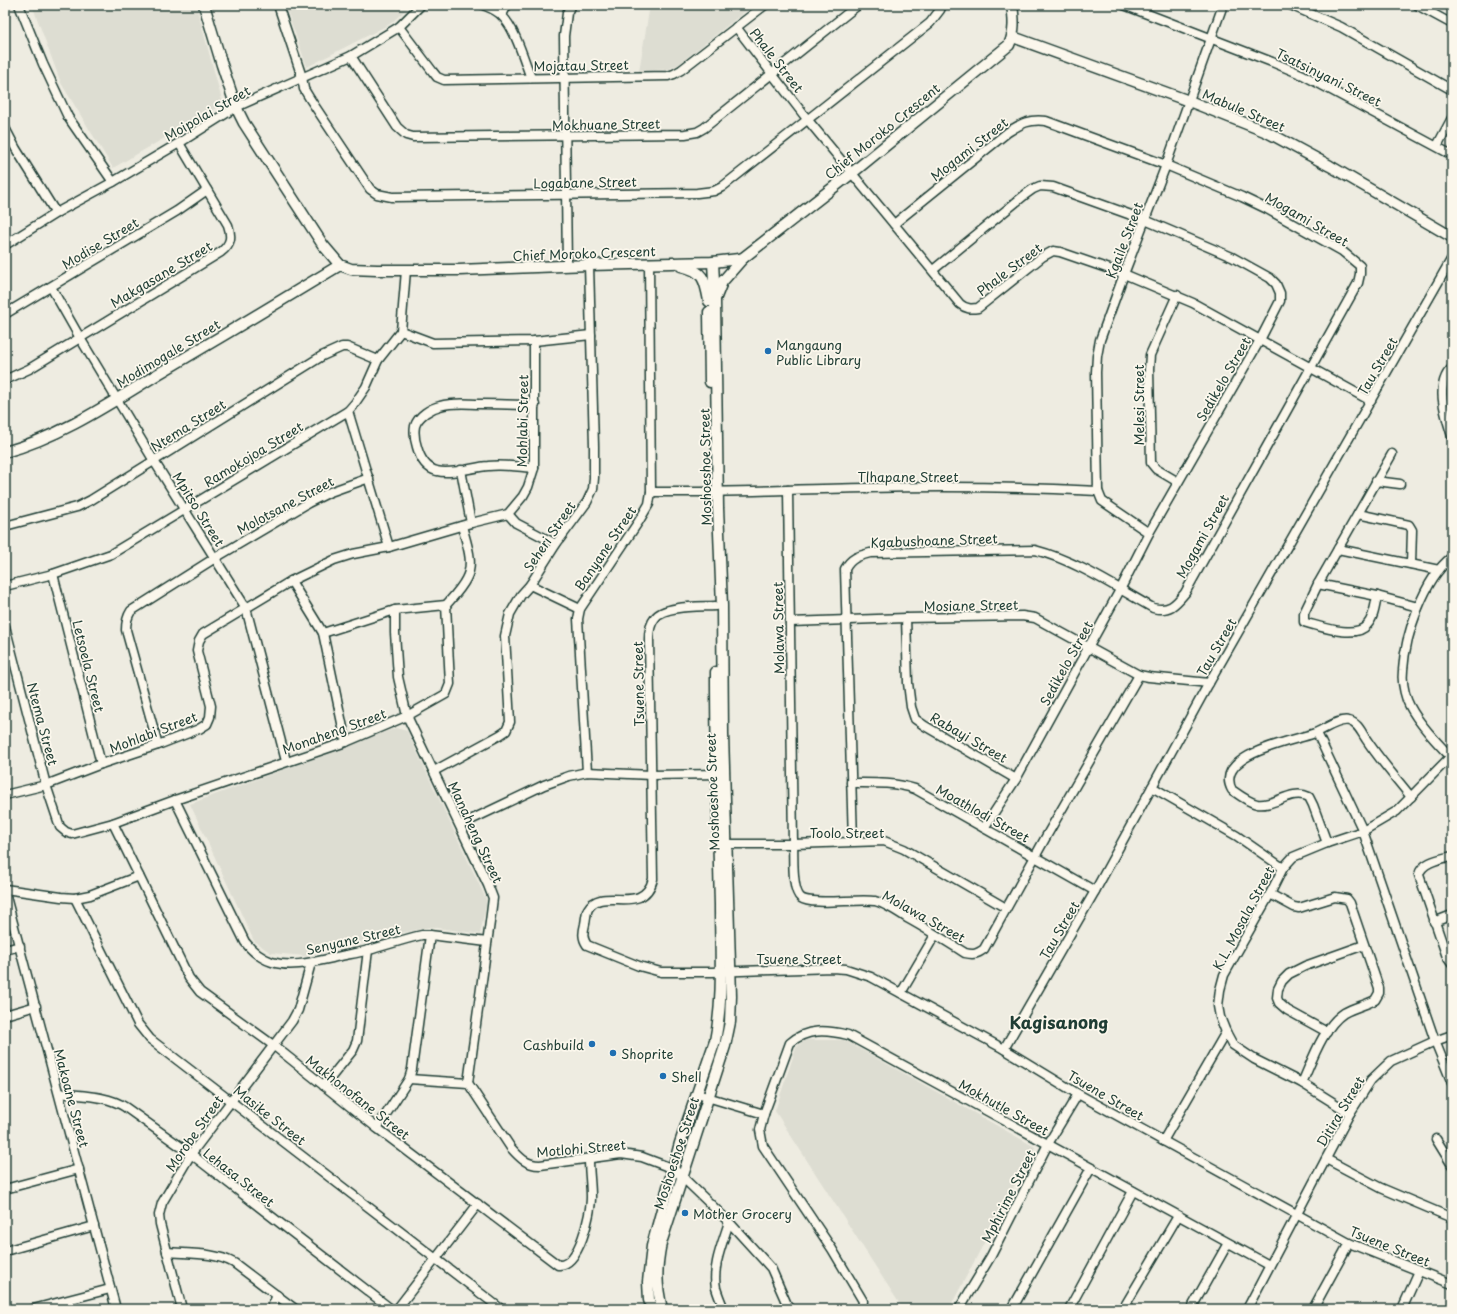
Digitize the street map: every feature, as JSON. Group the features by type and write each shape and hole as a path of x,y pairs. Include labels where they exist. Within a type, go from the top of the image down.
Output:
{"street":[{"path":"19,5 43,64 68,116 113,182"},
{"path":"204,5 236,107 251,136 323,245 340,266"},
{"name":"Logabane Street","path":"278,5 302,77 304,89 370,190 377,194 392,197 697,193 714,191 722,187 930,23 938,14 942,5"},
{"name":"Moipolai Street","path":"5,245 56,213 180,143 236,107 351,56 399,27 421,5"},
{"path":"483,5 502,15 509,25 531,78"},
{"path":"502,15 507,5"},
{"path":"567,266 564,30 567,13 571,5"},
{"name":"Mojatau Street","path":"399,27 433,72 441,79 668,76 681,70 765,5"},
{"name":"Mokhuane Street","path":"351,56 395,124 406,135 422,138 685,134 697,132 858,5"},
{"path":"1012,5 1014,27 1013,37"},
{"name":"Tsatsinyani Street","path":"1124,5 1303,75 1452,155"},
{"name":"Kgaile Street","path":"1098,491 1097,356 1100,340 1166,165 1223,5"},
{"path":"1290,5 1341,27 1452,90"},
{"path":"1417,5 1452,24"},
{"name":"Phale Street","path":"736,27 807,119 960,304 965,308 978,308 1042,257 1053,251 1060,252 1124,274 1177,295 1371,401"},
{"name":"Mabule Street","path":"1013,37 1189,101 1267,132 1330,166 1452,237"},
{"name":"Chief Moroko Crescent","path":"340,266 351,269 459,270 711,262 743,258 852,173 1000,53 1009,45 1013,37"},
{"path":"1436,146 1452,118"},
{"name":"Mogami Street","path":"894,224 1008,132 1028,121 1036,120 1046,121 1216,185 1267,209 1342,251 1360,266 1358,283 1185,593 1175,604 1168,608"},
{"path":"5,128 16,149 56,213"},
{"name":"Makgasane Street","path":"5,380 29,369 221,252 228,246 231,236 230,230 180,143"},
{"name":"Sedikelo Street","path":"933,270 1033,188 1040,186 1053,187 1066,191 1145,220 1232,257 1270,278 1279,288 1280,301 1260,340 1149,533 1120,590 1016,778 984,828"},
{"name":"Modise Street","path":"5,314 177,211 207,190"},
{"path":"712,301 722,282 743,258"},
{"name":"Tau Street","path":"1004,1049 1095,891 1209,683 1452,258"},
{"name":"Moshoeshoe Street","path":"662,1309 656,1281 661,1244 707,1097 728,1036 731,996 721,774 711,262"},
{"path":"670,263 692,268 700,273 712,301"},
{"name":"Banyane Street","path":"587,772 578,619 580,608 639,522 648,504 651,492 649,264"},
{"name":"Seheri Street","path":"434,771 500,735 509,727 510,710 505,636 507,625 514,606 530,585 556,544 587,502 593,489 594,452 589,265"},
{"name":"Modimogale Street","path":"5,452 36,443 51,436 117,399 340,266"},
{"path":"378,360 401,331 406,270"},
{"name":"Mpitso Street","path":"51,286 80,338 154,461 246,608 286,761"},
{"name":"Melesi Street","path":"1177,295 1150,355 1149,369 1151,463 1156,469 1178,482"},
{"path":"401,331 433,343 534,341 591,335"},
{"name":"Mohlabi Street","path":"5,795 46,785 101,764 158,745 199,729 207,724 210,717 211,706 197,651 199,641 203,634 291,581 334,560 352,554 388,548 471,523 508,514 523,496 528,487 534,468 534,341"},
{"name":"Ntema Street","path":"5,526 77,507 91,500 322,356 342,347 347,347 378,360"},
{"name":"Ramokojoa Street","path":"5,586 53,574 111,554 348,411 356,403 366,387 378,360"},
{"path":"1452,368 1445,379 1442,400 1452,436"},
{"path":"534,468 490,465 442,472 430,469 423,462 419,454 415,426 419,418 441,406 461,404 535,405"},
{"path":"348,411 369,478 388,548"},
{"path":"1377,596 1374,611 1368,625 1359,631 1343,631 1304,622 1304,613 1318,584 1392,454"},
{"path":"461,470 471,523"},
{"name":"Molotsane Street","path":"158,745 126,630 127,616 131,611 215,558 308,503 330,492 369,478"},
{"path":"1376,481 1400,484"},
{"name":"Tlhapane Street","path":"651,492 715,493 868,488 1016,487 1098,491"},
{"name":"Molawa Street","path":"788,490 794,880 801,898 811,901 875,901 895,911 965,953 977,954 984,949 1139,675"},
{"path":"1098,491 1102,501 1149,533"},
{"name":"Moshoeshoe Street","path":"715,493 715,735 721,774"},
{"path":"508,514 516,523 556,544"},
{"path":"1358,514 1409,525 1412,530 1411,564"},
{"path":"323,633 395,610 446,605 467,578 469,556 462,526"},
{"path":"1338,549 1439,570"},
{"name":"Kgabushoane Street","path":"853,841 845,569 851,560 857,556 870,553 1035,550 1053,555 1077,566 1153,608 1168,608"},
{"path":"1451,757 1421,722 1408,701 1402,672 1406,644 1418,607 1439,570 1452,557"},
{"name":"Letsoela Street","path":"53,574 101,764"},
{"path":"291,581 323,633 346,742"},
{"path":"1318,584 1377,596 1418,607"},
{"path":"530,585 580,608"},
{"name":"Monaheng Street","path":"60,827 66,832 72,834 113,823 286,761 346,742 407,716 441,698 446,694 450,684 446,605"},
{"name":"Tsuene Street","path":"715,606 672,609 664,611 658,614 651,624 649,639 653,879 648,891 634,899 602,900 591,905 587,911 583,937 584,942 592,947 639,966 661,972 832,968 846,969 871,977 1004,1049 1078,1094 1296,1215 1349,1243 1452,1284"},
{"name":"Manaheng Street","path":"395,610 398,677 407,716 460,825 493,898 468,1083"},
{"name":"Mosiane Street","path":"790,622 1022,616 1035,618 1139,675 1209,683"},
{"name":"Rabayi Street","path":"906,618 908,683 911,707 916,719 925,726 1016,778"},
{"name":"Ntema Street","path":"5,626 46,785 60,827"},
{"path":"1327,843 1309,797 1300,794 1293,794 1264,804 1258,804 1247,800 1232,790 1229,784 1231,773 1236,764 1248,756 1271,746 1317,733 1338,722 1349,721 1357,725 1373,750 1411,797"},
{"path":"1317,733 1363,831 1435,1041 1452,1083"},
{"name":"K.L. Mosala Street","path":"1350,1112 1302,1083 1254,1059 1232,1045 1220,1017 1218,1006 1224,975 1283,868 1293,856 1363,831 1397,811 1451,757"},
{"path":"460,825 544,785 587,772 651,775 721,774"},
{"name":"Moathlodi Street","path":"851,783 906,786 915,789 1036,856 1095,891"},
{"path":"1152,788 1237,836 1283,868"},
{"name":"Senyane Street","path":"175,800 245,942 251,950 263,958 273,962 296,964 311,963 368,950 415,937 430,935 487,942"},
{"name":"Makhonofane Street","path":"113,823 194,986 200,992 273,1045 377,1128 560,1266 564,1265 573,1258 579,1247 588,1219 591,1198 589,1159"},
{"name":"Toolo Street","path":"723,844 793,844 884,841 904,849 1006,908"},
{"name":"Moshoeshoe Street","path":"652,1309 649,1300 648,1282 652,1246 680,1143 715,1041 719,1024 723,844"},
{"path":"1452,856 1425,866 1420,870 1419,875 1434,922 1447,957 1452,964"},
{"path":"5,889 75,898 90,895 139,876"},
{"name":"Makoane Street","path":"5,892 116,1309"},
{"path":"1270,894 1294,907 1299,908 1335,897 1347,899 1350,903 1379,988 1378,997 1371,1002 1345,1012 1326,1032 1302,1083"},
{"name":"Masike Street","path":"75,898 143,1031 150,1039 436,1258 500,1309"},
{"path":"1434,922 1452,915"},
{"path":"377,1128 409,1079 412,1069 430,935"},
{"path":"901,993 936,935"},
{"path":"1326,1032 1287,1010 1279,1003 1277,998 1278,989 1282,981 1289,974 1305,966 1364,945"},
{"path":"5,950 20,946"},
{"path":"324,1086 353,1050 357,1041 368,950"},
{"name":"Morobe Street","path":"182,1309 160,1224 160,1208 190,1154 292,1021 298,1010 311,963"},
{"path":"5,1015 36,1006"},
{"name":"Mokhutle Street","path":"862,1309 863,1301 832,1249 763,1146 760,1130 764,1114 790,1043 807,1032 832,1031 848,1035 1269,1265"},
{"path":"1163,1142 1226,1032"},
{"name":"Ditira Street","path":"1246,1309 1350,1112 1371,1080 1391,1060 1452,1035"},
{"path":"409,1079 468,1083"},
{"name":"Motlohi Street","path":"468,1083 511,1148 523,1160 534,1165 626,1154 642,1157 674,1169"},
{"name":"Lehasa Street","path":"59,1094 109,1100 119,1103 190,1154 391,1309"},
{"path":"697,1094 764,1114"},
{"name":"Mphirime Street","path":"959,1309 991,1256 1048,1144 1078,1094"},
{"path":"1436,1139 1452,1165"},
{"path":"1326,1158 1381,1188 1452,1218"},
{"path":"1012,1309 1091,1168"},
{"path":"5,1189 79,1169"},
{"path":"674,1169 729,1222 771,1268 789,1309"},
{"path":"1069,1309 1133,1191"},
{"path":"397,1309 478,1204"},
{"path":"1123,1309 1178,1216"},
{"path":"724,1309 716,1288 716,1279 720,1252 729,1222"},
{"path":"5,1251 94,1226"},
{"path":"1191,1309 1228,1243"},
{"path":"1313,1309 1349,1243"},
{"path":"167,1252 213,1255 225,1258 234,1263 295,1309"},
{"path":"1402,1309 1419,1271"},
{"path":"34,1309 110,1289"},
{"path":"271,1309 277,1295"}],"shaded area":[{"path":"32,5 196,5 223,104 113,168 61,83"},
{"path":"285,5 411,5 390,24 307,67"},
{"path":"650,5 753,5 679,64 669,69 639,71"},
{"path":"396,728 407,731 487,901 480,934 431,927 371,939 305,956 271,953 254,941 190,804"},
{"path":"804,1040 844,1040 1035,1147 949,1309 903,1309 775,1111 796,1048"}],"place":[{"name":"Mangaung Public Library","path":"768,351"},
{"name":"Cashbuild","path":"592,1044"},
{"name":"Shoprite","path":"613,1053"},
{"name":"Shell","path":"663,1076"},
{"name":"Mother Grocery","path":"685,1213"}],"district":[{"name":"Kagisanong","path":"1059,1022"}]}
